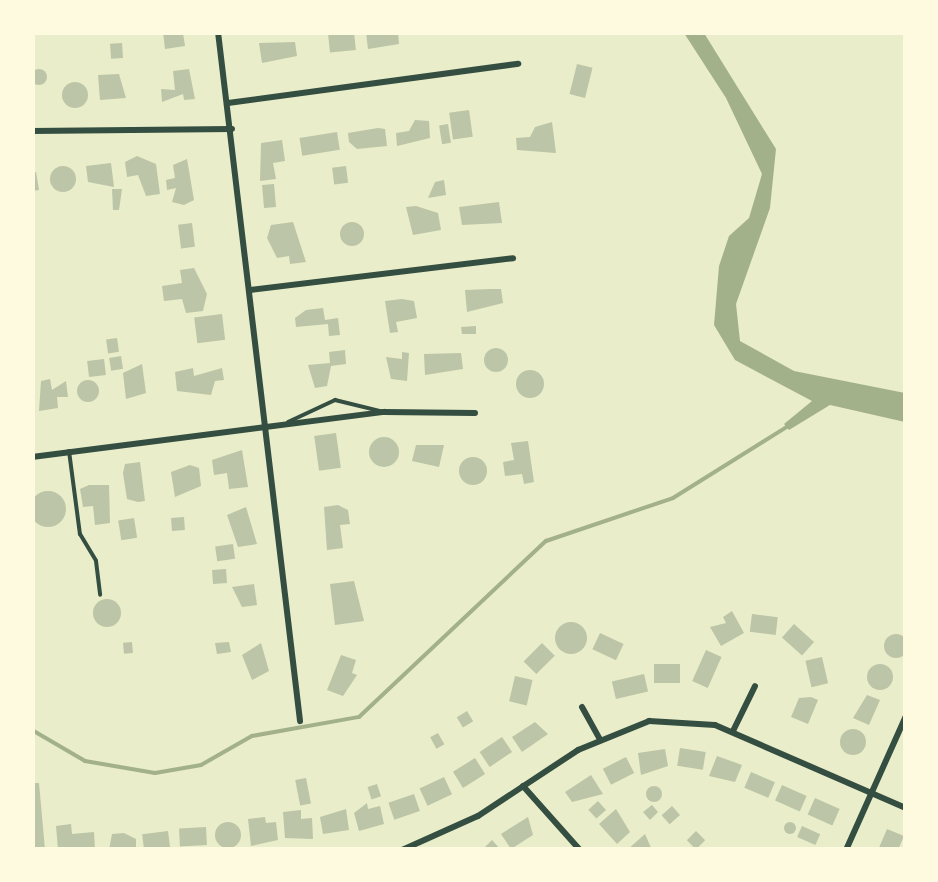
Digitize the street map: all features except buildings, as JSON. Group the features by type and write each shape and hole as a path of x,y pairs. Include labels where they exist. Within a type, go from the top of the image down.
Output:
{"street":[{"path":"218,32 300,721"},
{"path":"228,103 518,64"},
{"path":"32,131 232,129"},
{"path":"250,290 513,258"},
{"path":"32,457 288,422 322,424 384,412 475,413"},
{"path":"733,732 755,686"},
{"path":"582,707 600,739"},
{"path":"846,850 906,716"},
{"path":"402,850 478,816 600,739 668,720 733,732 906,808"},
{"path":"523,786 580,850"}],"lane":[{"path":"288,422 335,400 384,412"},
{"path":"69,452 80,534 96,562 100,595"}],"shaded area":[{"path":"684,33 704,33 776,149 770,208 736,304 740,341 794,371 905,393 905,422 830,405 789,430 784,424 812,401 735,360 714,325 719,266 729,236 749,218 762,174 726,98"}],"waterway":[{"path":"32,730 85,761 155,773 201,765 252,736 359,717 546,541 673,498 790,425"}]}
